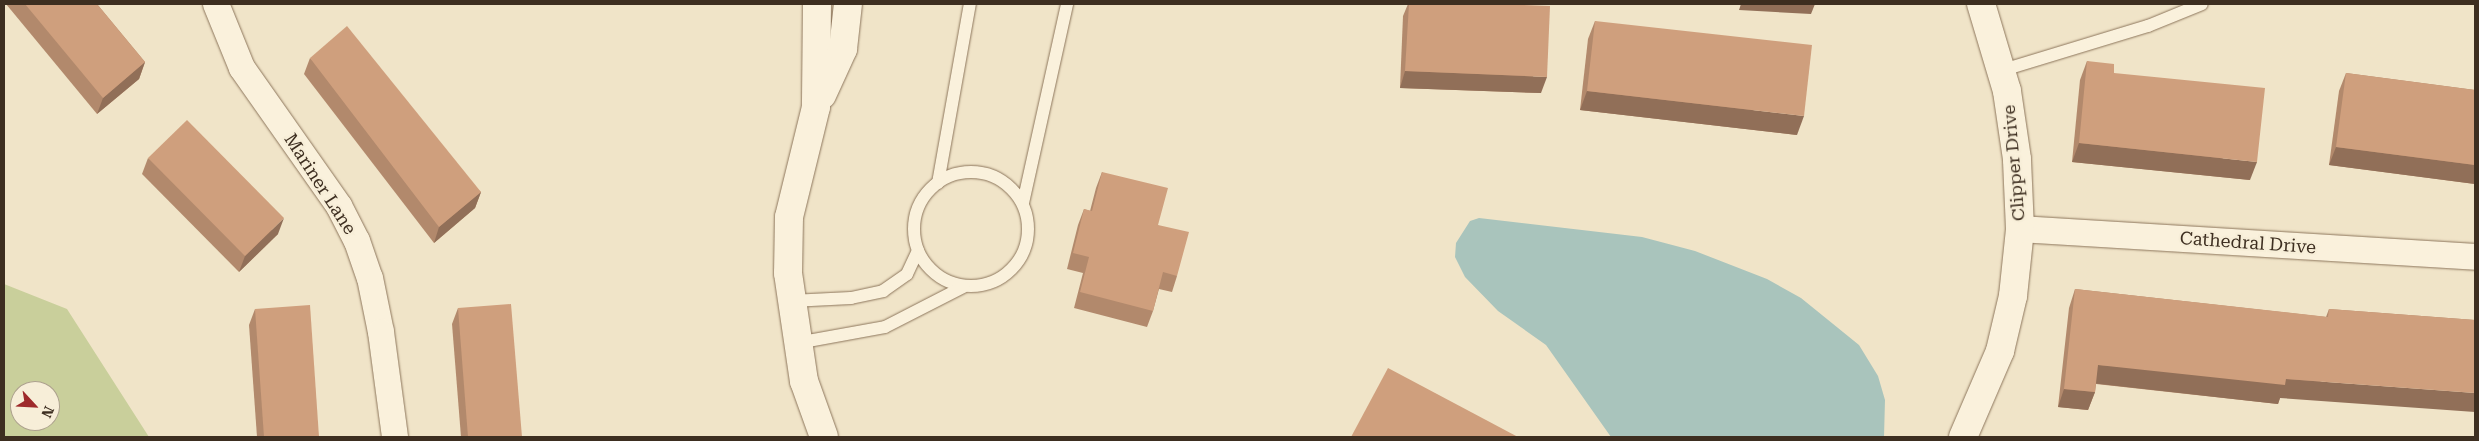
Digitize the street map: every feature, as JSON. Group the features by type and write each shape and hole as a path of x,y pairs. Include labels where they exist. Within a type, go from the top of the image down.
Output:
{"street":[{"name":"Mariner Lane","path":"216,4 242,68 339,206 357,241 379,323 395,437"},
{"path":"816,108 817,4"},
{"path":"824,437 804,381 797,343 791,301 789,217 816,108 843,49 848,4"},
{"name":"Clipper Drive","path":"1963,437 2000,351 2014,296 2020,229 2017,159 2002,70 1981,4"},
{"name":"Cathedral Drive","path":"2020,229 2475,257"}],"lane":[{"path":"938,183 970,4"},
{"path":"797,343 884,327 965,286 992,284 1010,273 1022,257 1029,238 1023,203 1067,4"},
{"path":"2002,70 2148,26 2202,4"},
{"path":"965,286 935,275 918,250 914,221 919,204 938,183 962,172 980,172 1012,188 1023,203"},
{"path":"791,301 851,298 883,290 907,274 918,250"}],"green space":[{"path":"4,284 67,309 149,437 4,437"}],"water":[{"path":"1479,218 1642,237 1695,251 1767,279 1801,298 1859,345 1878,376 1885,400 1884,437 1611,437 1546,345 1498,311 1465,277 1455,257 1456,243 1470,221"}],"building":[{"path":"25,4 97,4 145,62 103,98"},
{"path":"1409,4 1550,6 1547,77 1405,71"},
{"path":"1595,21 1812,45 1804,116 1587,91"},
{"path":"347,26 481,192 439,227 310,58"},
{"path":"2087,61 2114,64 2114,73 2265,88 2257,162 2079,143"},
{"path":"2346,73 2475,90 2475,165 2336,147"},
{"path":"187,120 284,218 245,256 148,158"},
{"path":"1102,172 1168,188 1158,225 1189,232 1177,276 1163,272 1153,311 1080,292 1089,257 1073,253 1084,209 1092,211"},
{"path":"2075,289 2328,317 2329,309 2475,320 2475,393 2286,379 2285,385 2098,365 2095,392 2064,389"},
{"path":"511,304 522,437 468,437 458,308"},
{"path":"310,305 319,437 264,437 255,309"},
{"path":"1388,368 1518,437 1351,437"}]}
